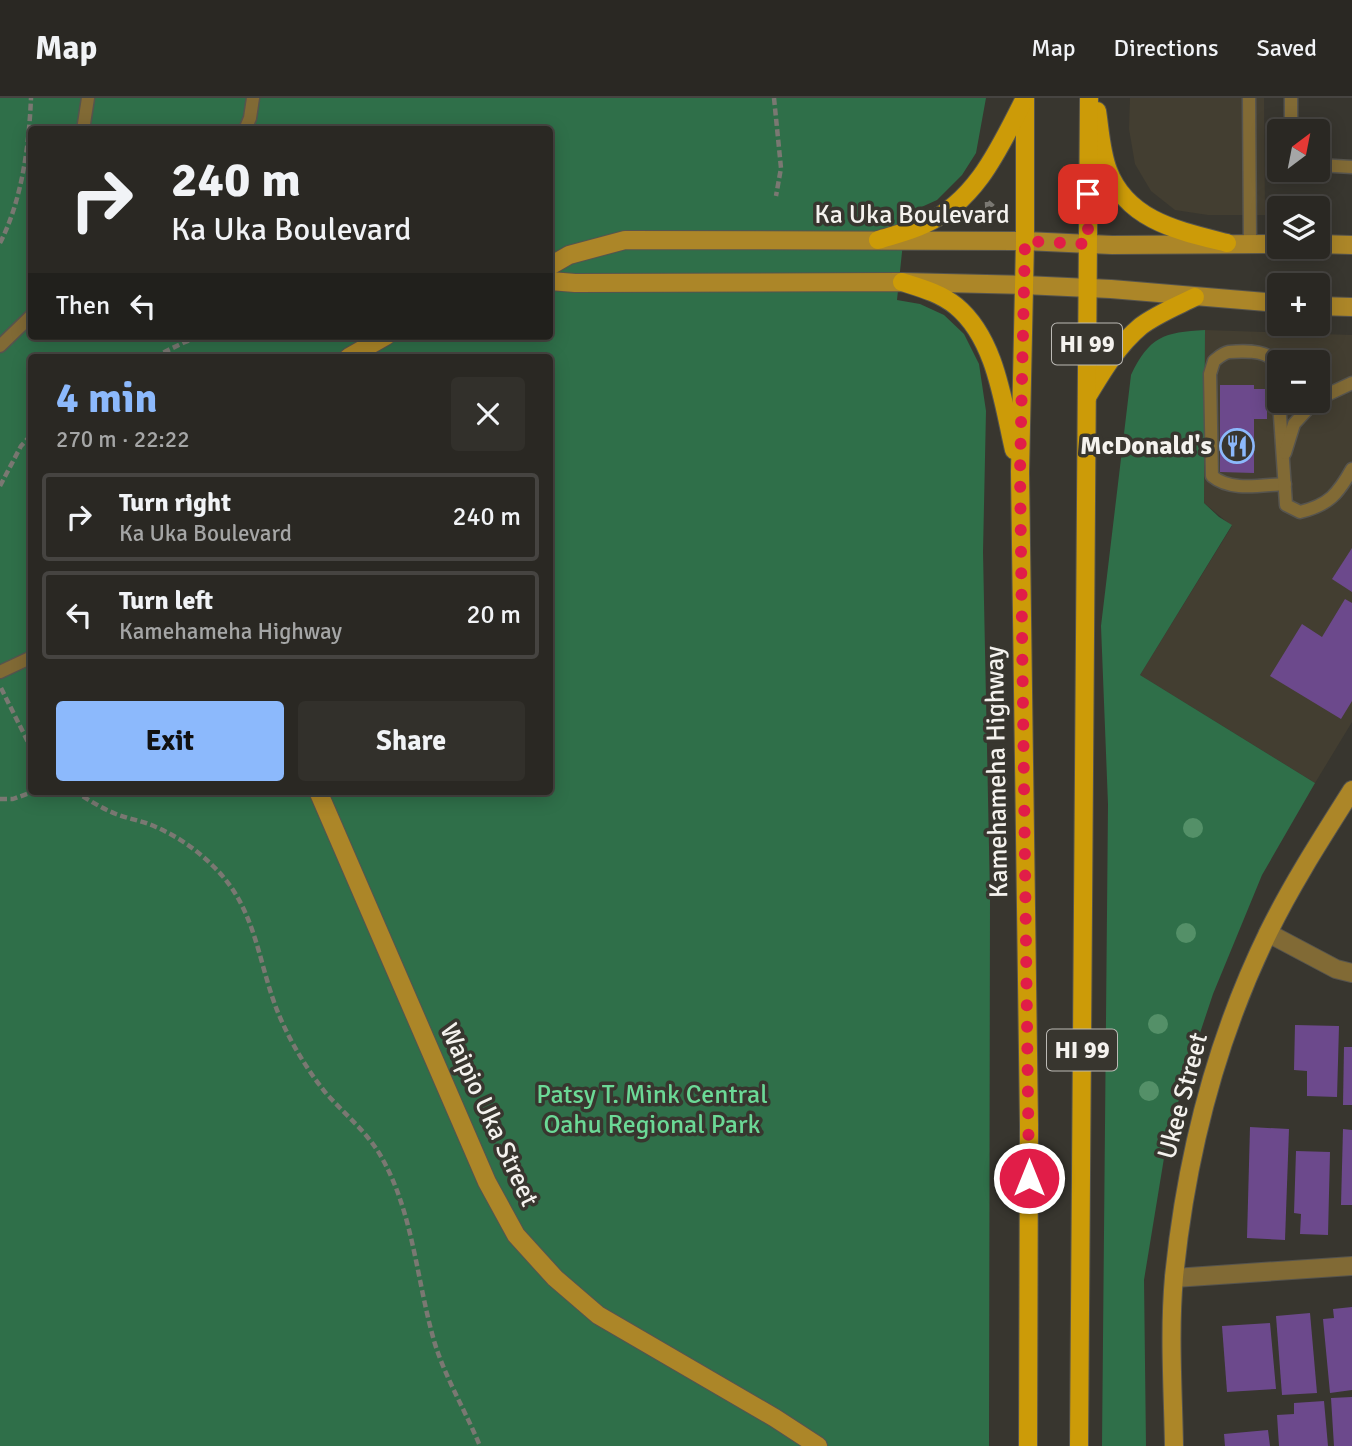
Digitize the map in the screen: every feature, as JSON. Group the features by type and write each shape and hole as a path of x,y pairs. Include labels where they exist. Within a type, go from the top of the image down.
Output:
{"main road":[{"path":"878,240 925,225 967,194 990,166 1025,98"},
{"name":"Kamehameha Highway","path":"1025,98 1020,472 1029,1125 1028,1446"},
{"name":"HI 99","path":"1079,1446 1088,98"},
{"path":"1094,98 1107,168 1116,188 1154,222 1172,230 1227,243"},
{"path":"902,282 943,298 957,307 977,331 992,362 1020,472"},
{"path":"1086,400 1108,365 1141,327 1158,315 1195,297"}],"street":[{"name":"Ka Uka Boulevard","path":"553,263 569,255 625,240 1267,244"},
{"path":"1330,244 1352,244"},
{"path":"553,281 1024,285 1267,302"},
{"path":"1330,306 1352,307"},
{"path":"354,354 379,340"},
{"name":"Ukee Street","path":"1174,1446 1174,1279 1184,1198 1206,1099 1234,1014 1268,933 1352,790"},
{"name":"Waipio Uka Street","path":"320,795 487,1182 516,1235 555,1278 598,1315 818,1446"},
{"path":"1268,933 1336,969 1352,973"},
{"path":"1174,1279 1352,1266"}],"lane":[{"path":"84,126 88,98"},
{"path":"247,126 253,98"},
{"path":"1249,98 1250,243"},
{"path":"1291,98 1291,119"},
{"path":"1330,166 1352,167"},
{"path":"0,346 28,319"},
{"path":"1267,355 1228,352 1214,361 1210,374 1212,476 1230,486 1285,484"},
{"path":"1330,393 1352,383"},
{"path":"1280,413 1286,505 1300,512 1321,507 1351,474"},
{"path":"1283,460 1294,424 1304,413"},
{"path":"0,672 28,659"}],"path":[{"path":"30,126 31,98"},
{"path":"774,98 781,168 776,196"},
{"path":"0,243 15,204 28,136"},
{"path":"989,228 986,200 1002,214"},
{"path":"160,354 191,340"},
{"path":"0,486 21,446 28,438"},
{"path":"0,685 28,742"},
{"path":"0,799 13,799 28,794"},
{"path":"81,795 116,814 159,828 198,852 235,892 253,929 275,1006 297,1051 325,1091 361,1129 384,1161 404,1213 423,1300 442,1363 480,1446"}],"shaded area":[{"path":"1130,98 1264,98 1265,215 1208,215 1175,210 1151,191 1135,164 1129,129"},
{"path":"1205,330 1267,332 1267,336 1352,335 1352,722 1315,783 1140,675 1232,526 1204,503"}],"green space":[{"name":"Patsy T. Mink Central Oahu Regional Park","path":"0,98 986,98 976,153 962,175 937,200 906,214 897,300 920,304 944,315 964,334 979,364 986,411 983,552 990,896 989,1446 0,1446"},
{"path":"1205,330 1204,503 1232,525 1140,675 1315,783 1262,875 1213,994 1182,1087 1164,1158 1144,1280 1146,1446 1102,1446 1108,804 1101,626 1131,375 1144,352 1159,339 1168,335"}],"building":[{"name":"McDonald's","path":"1220,385 1254,385 1254,389 1267,389 1267,419 1254,419 1254,473 1220,472"},
{"path":"1352,548 1352,592 1332,579"},
{"path":"1345,599 1352,603 1352,701 1341,719 1270,676 1302,624 1322,637"},
{"path":"1295,1025 1339,1026 1337,1097 1307,1096 1307,1071 1294,1070"},
{"path":"1344,1047 1352,1047 1352,1105 1343,1105"},
{"path":"1250,1127 1289,1129 1285,1240 1247,1238"},
{"path":"1343,1129 1352,1130 1352,1205 1341,1205"},
{"path":"1296,1151 1330,1152 1328,1235 1300,1234 1301,1214 1294,1213"},
{"path":"1352,1307 1352,1390 1330,1393 1323,1319 1334,1318 1333,1309"},
{"path":"1310,1313 1317,1393 1282,1395 1276,1316"},
{"path":"1270,1323 1276,1389 1227,1392 1222,1326"},
{"path":"1352,1397 1352,1446 1334,1446 1331,1398"},
{"path":"1324,1401 1328,1446 1279,1446 1277,1415 1294,1414 1294,1403"},
{"path":"1268,1430 1270,1446 1225,1446 1224,1434"}],"place":[{"name":"McDonald's","path":"1237,446"}],"route":[{"path":"1029,1178 1020,472 1025,241 1088,244 1088,194"}]}
